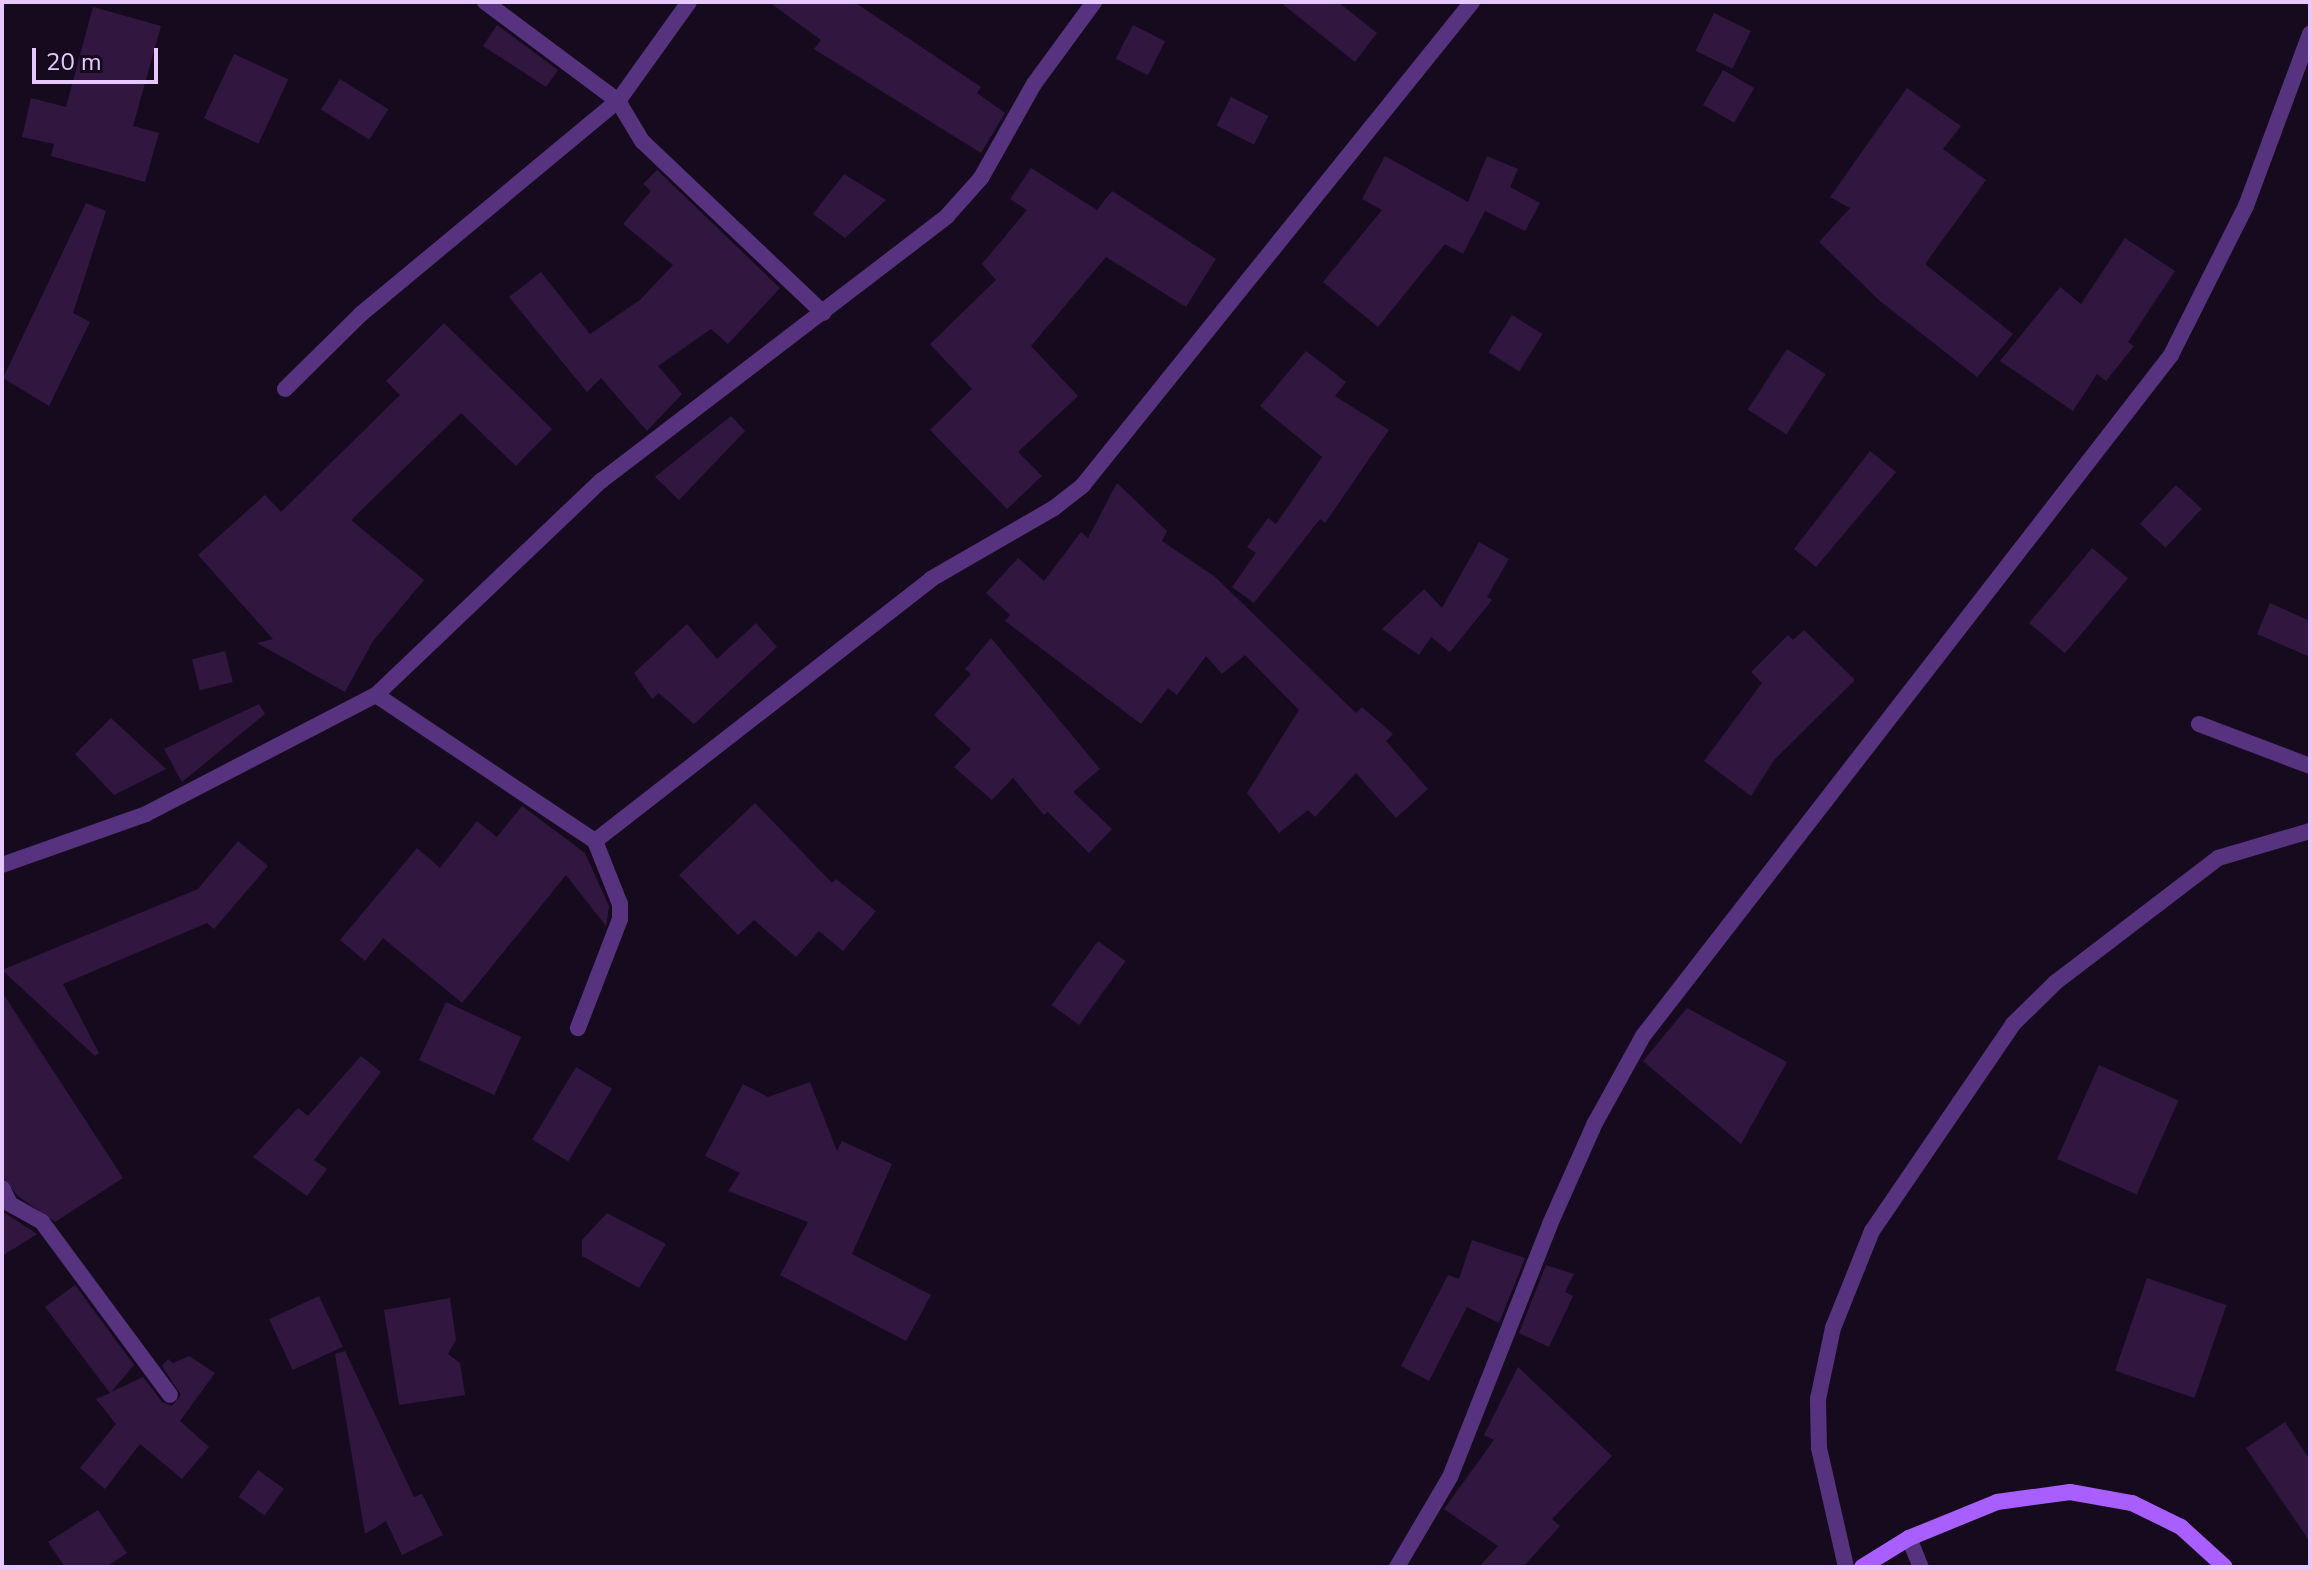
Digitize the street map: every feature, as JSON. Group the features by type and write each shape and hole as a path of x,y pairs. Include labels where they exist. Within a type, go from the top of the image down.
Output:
{"street":[{"path":"485,2 618,101 642,141 823,313"},
{"path":"285,389 361,314 618,101 689,2"},
{"path":"2,865 146,814 376,695 601,481 947,216 981,178 1034,84 1094,2"},
{"path":"595,841 931,579 1054,508 1083,485 1472,2"},
{"path":"1397,1567 1450,1477 1550,1224 1595,1123 1643,1036 2171,355 2246,206 2310,34"},
{"path":"376,695 595,841 620,904 620,919 578,1028"},
{"path":"2199,724 2310,766"},
{"path":"1846,1567 1819,1448 1818,1399 1833,1328 1872,1231 2013,1024 2056,982 2208,864 2238,850 2310,831"},
{"path":"2,1188 10,1204 42,1222 170,1395"},
{"path":"1862,1567 1909,1538 1997,1502 2070,1492 2132,1503 2181,1527 2225,1567"},
{"path":"1909,1538 1921,1567"}],"building":[{"path":"769,2 854,2 981,87 977,93 1005,113 981,153 814,49 821,40"},
{"path":"1280,2 1338,2 1377,33 1355,62"},
{"path":"93,7 161,26 133,126 159,133 145,182 51,156 54,144 22,137 31,98 66,107"},
{"path":"1714,13 1751,31 1732,69 1696,51"},
{"path":"497,25 558,70 546,87 483,46"},
{"path":"1133,25 1165,41 1148,75 1116,59"},
{"path":"234,54 288,79 258,144 204,118"},
{"path":"1723,70 1754,88 1734,123 1703,105"},
{"path":"340,79 388,109 369,140 321,110"},
{"path":"1907,88 1961,126 1943,149 1986,180 1925,264 2013,334 1977,377 1880,301 1819,242 1850,208 1830,197"},
{"path":"1231,97 1268,116 1254,145 1216,126"},
{"path":"1385,156 1468,202 1487,156 1518,169 1510,187 1540,203 1525,231 1485,211 1463,254 1445,244 1378,327 1323,282 1382,210 1362,199"},
{"path":"1031,168 1097,210 1112,191 1216,259 1186,307 1106,257 1031,346 1078,396 1018,452 1042,476 1007,509 930,430 972,389 930,344 996,280 982,264 1027,210 1010,199"},
{"path":"657,170 780,288 728,344 711,329 658,366 682,394 647,431 601,378 587,392 509,297 541,272 590,334 640,300 673,265 623,224 651,191 643,184"},
{"path":"844,174 886,200 845,238 813,214"},
{"path":"86,203 106,211 73,313 90,322 49,406 3,378"},
{"path":"2125,238 2175,271 2128,342 2134,346 2106,381 2097,374 2073,411 2000,361 2060,287 2081,304"},
{"path":"1512,315 1543,334 1519,371 1489,352"},
{"path":"444,323 552,429 516,466 461,413 351,520 424,580 373,641 345,692 257,643 273,639 198,555 265,495 281,512 400,395 386,381"},
{"path":"1787,349 1826,374 1786,434 1748,409"},
{"path":"1306,351 1346,382 1335,396 1389,430 1325,523 1320,519 1254,603 1232,587 1256,553 1247,547 1268,518 1276,524 1322,457 1260,406"},
{"path":"731,416 745,431 679,500 655,477"},
{"path":"1870,451 1896,472 1816,567 1794,549"},
{"path":"1117,483 1167,531 1162,541 1214,576 1356,713 1362,707 1393,734 1386,741 1428,789 1396,818 1356,773 1315,817 1308,810 1279,833 1247,793 1299,710 1245,655 1222,674 1206,656 1177,695 1168,688 1141,724 1005,621 1010,615 986,593 1018,558 1044,581 1081,532 1088,538"},
{"path":"2176,485 2202,509 2165,548 2140,524"},
{"path":"1479,542 1509,559 1487,597 1492,600 1450,652 1431,637 1419,655 1382,629 1424,589 1442,608"},
{"path":"2092,548 2128,578 2065,653 2029,623"},
{"path":"2270,603 2310,621 2310,657 2257,634"},
{"path":"756,623 777,647 694,724 659,693 652,699 634,673 687,624 717,659"},
{"path":"1804,630 1855,680 1775,759 1751,796 1704,761 1762,683 1751,672 1788,635 1793,640"},
{"path":"991,638 1100,769 1073,792 1112,829 1089,853 1048,812 1044,815 1013,778 992,800 954,767 971,749 934,715 971,674 965,669"},
{"path":"225,651 233,682 200,690 192,659"},
{"path":"259,704 265,714 182,782 164,749"},
{"path":"111,718 166,769 114,795 75,754"},
{"path":"755,803 832,883 836,879 876,911 843,951 819,931 796,957 754,920 738,935 679,875"},
{"path":"522,806 585,853 609,906 606,926 566,875 462,1003 383,938 365,961 340,940 417,848 440,868 477,821 497,837"},
{"path":"238,841 268,866 214,929 207,923 63,984 99,1053 95,1056 2,970 198,889"},
{"path":"1098,941 1126,961 1079,1025 1052,1005"},
{"path":"2,992 123,1178 55,1222 18,1196 2,1177"},
{"path":"446,1002 521,1037 494,1095 419,1060"},
{"path":"1687,1008 1787,1062 1741,1144 1643,1061"},
{"path":"361,1056 381,1072 314,1160 327,1169 307,1196 253,1157 298,1108 308,1116"},
{"path":"2099,1065 2178,1100 2137,1194 2057,1159"},
{"path":"576,1067 612,1089 568,1161 532,1140"},
{"path":"810,1082 837,1151 842,1141 892,1164 852,1254 931,1295 906,1341 780,1275 808,1222 728,1191 740,1173 705,1156 743,1084 768,1097"},
{"path":"2,1211 37,1234 2,1256"},
{"path":"607,1213 666,1244 639,1288 582,1256 582,1240"},
{"path":"1472,1240 1525,1258 1499,1323 1467,1307 1429,1381 1401,1366 1448,1275 1459,1279"},
{"path":"1546,1265 1574,1274 1565,1292 1573,1296 1549,1347 1519,1333"},
{"path":"2147,1278 2226,1305 2195,1398 2115,1371"},
{"path":"75,1285 134,1365 111,1392 143,1377 162,1402 172,1406 181,1395 162,1366 168,1359 173,1363 189,1356 215,1373 180,1421 209,1447 182,1479 140,1444 105,1489 80,1468 116,1424 96,1399 110,1393 45,1307"},
{"path":"319,1296 343,1347 293,1370 269,1319"},
{"path":"450,1298 456,1340 448,1354 460,1363 465,1395 399,1405 384,1310"},
{"path":"345,1351 414,1497 422,1494 443,1535 402,1555 386,1521 365,1534 335,1354"},
{"path":"1518,1367 1612,1456 1552,1519 1560,1526 1523,1567 1479,1567 1498,1546 1444,1509 1494,1440 1484,1435"},
{"path":"2285,1422 2310,1460 2310,1542 2246,1448"},
{"path":"258,1470 284,1489 264,1516 239,1497"},
{"path":"98,1510 127,1553 106,1567 65,1567 48,1542"}]}
